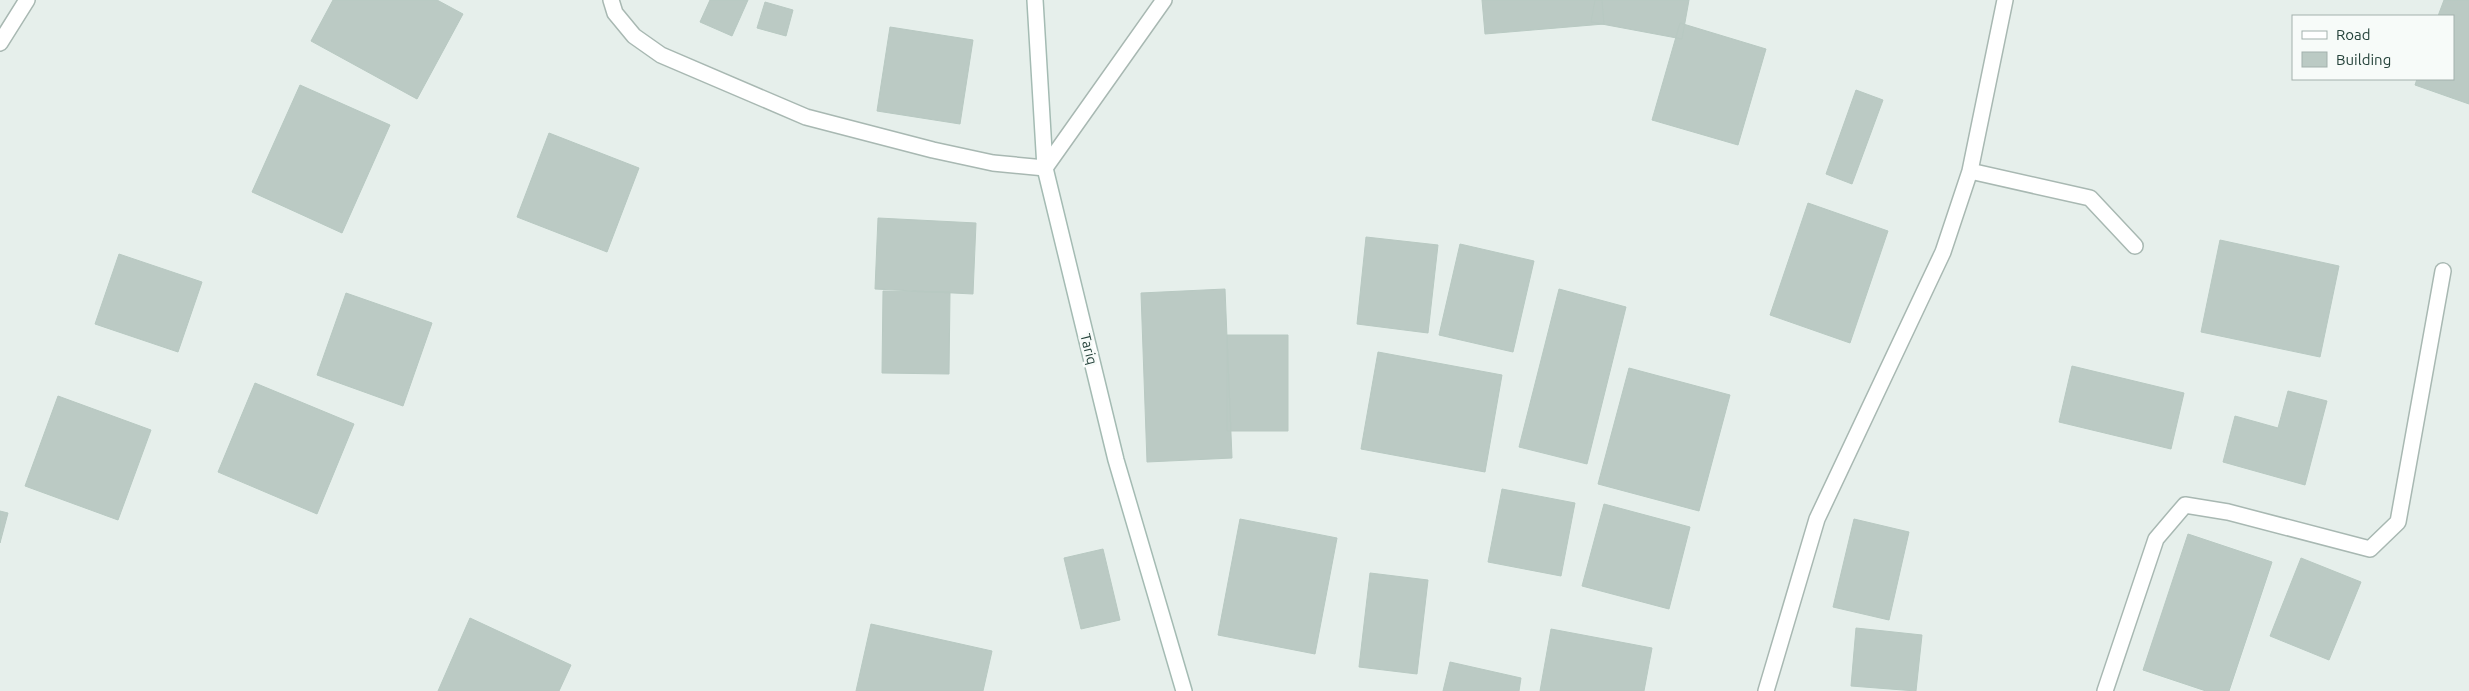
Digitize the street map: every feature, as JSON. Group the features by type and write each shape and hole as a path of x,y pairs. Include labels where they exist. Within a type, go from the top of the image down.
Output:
{"street":[{"path":"0,43 27,0"},
{"path":"611,0 615,13 634,36 661,54 806,117 976,159 1045,168 1164,0"},
{"name":"Tariq","path":"1035,0 1045,168 1116,460 1184,691"},
{"path":"1766,691 1818,519 1943,252 1970,171 2005,0"},
{"path":"1970,171 2090,198 2135,246"},
{"path":"2105,691 2156,540 2185,505 2228,512 2370,549 2398,522 2443,271"}],"building":[{"path":"333,0 437,0 463,14 417,99 311,41"},
{"path":"710,0 748,0 732,36 700,22"},
{"path":"1482,0 1602,0 1604,24 1485,34"},
{"path":"1595,0 1689,0 1682,39 1591,22"},
{"path":"2444,0 2469,0 2469,104 2415,85 2417,80 2454,80 2454,15 2438,15"},
{"path":"765,2 793,10 786,36 757,28"},
{"path":"1680,23 1766,49 1738,145 1652,120"},
{"path":"890,27 973,40 960,124 877,111"},
{"path":"300,85 390,125 342,233 252,192"},
{"path":"1856,90 1883,100 1852,184 1826,174"},
{"path":"549,133 639,168 607,252 517,217"},
{"path":"1808,203 1888,231 1850,343 1770,315"},
{"path":"878,218 976,223 973,294 875,289"},
{"path":"1366,237 1438,245 1428,333 1357,324"},
{"path":"2220,240 2339,266 2320,357 2201,332"},
{"path":"1460,244 1534,261 1513,352 1439,335"},
{"path":"119,254 202,282 178,352 95,324"},
{"path":"1225,289 1232,458 1147,462 1141,293"},
{"path":"1559,289 1626,307 1587,464 1519,447"},
{"path":"883,291 950,292 949,374 882,373"},
{"path":"346,293 432,323 403,406 317,375"},
{"path":"1227,335 1288,335 1288,431 1227,431"},
{"path":"1378,352 1502,375 1485,472 1361,449"},
{"path":"2072,366 2184,393 2171,449 2059,422"},
{"path":"1629,368 1730,395 1699,511 1598,484"},
{"path":"255,383 354,424 317,514 218,472"},
{"path":"2288,391 2327,401 2305,485 2223,462 2235,416 2278,428"},
{"path":"58,396 151,430 118,520 25,486"},
{"path":"1502,489 1575,503 1561,576 1488,562"},
{"path":"1604,504 1690,527 1669,609 1582,586"},
{"path":"0,511 8,513 0,543"},
{"path":"1240,519 1337,538 1315,654 1218,635"},
{"path":"1854,519 1909,532 1889,620 1833,607"},
{"path":"2188,534 2272,562 2229,691 2206,691 2143,670"},
{"path":"1103,549 1120,620 1081,629 1064,558"},
{"path":"2301,558 2361,582 2329,660 2270,636"},
{"path":"1370,573 1428,580 1417,674 1359,667"},
{"path":"470,618 571,665 559,691 438,691"},
{"path":"871,624 992,651 983,691 856,691"},
{"path":"1856,628 1922,635 1916,691 1851,686"},
{"path":"1551,629 1652,648 1644,691 1540,691"},
{"path":"1450,662 1521,678 1519,691 1443,691"}]}
